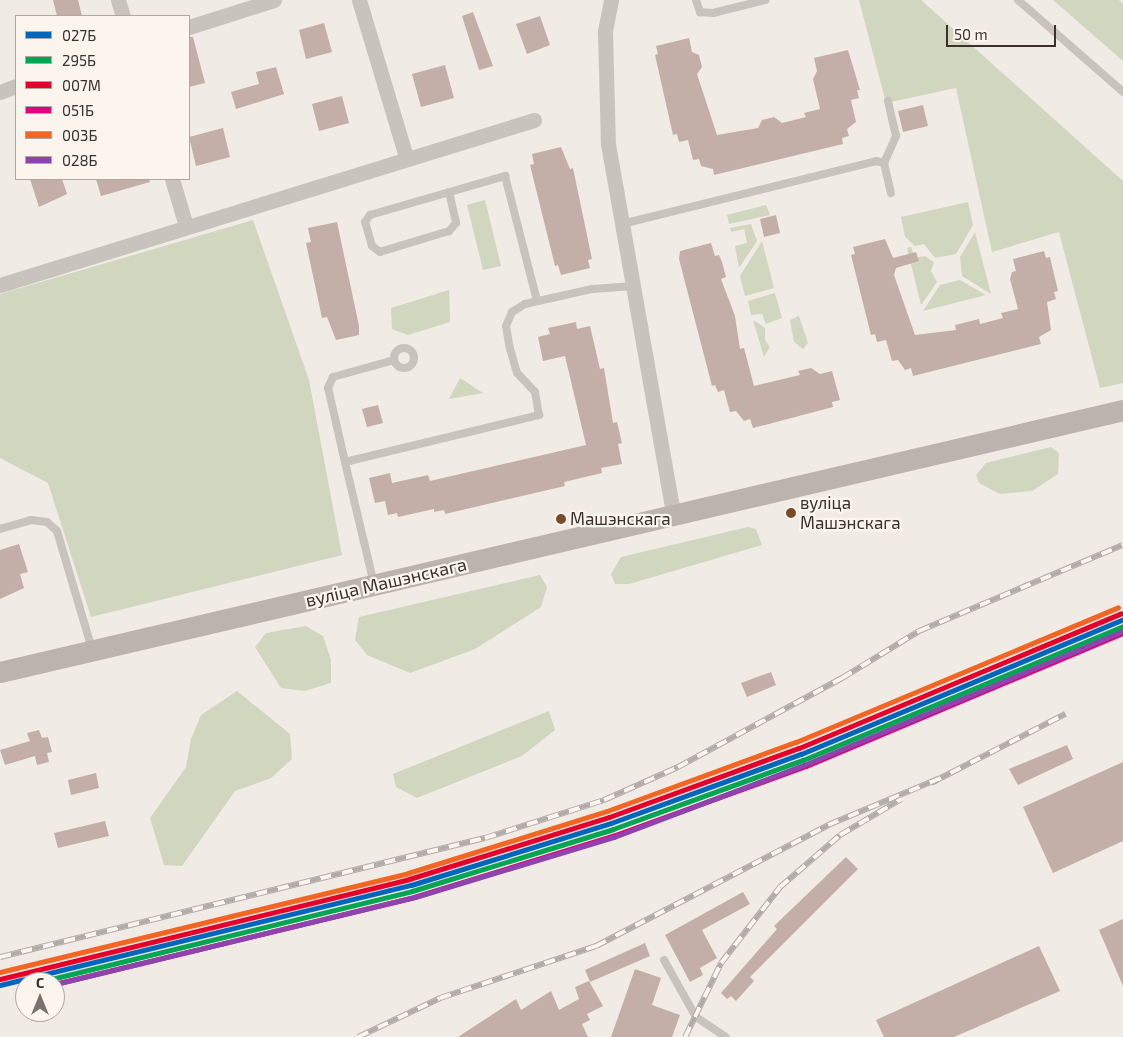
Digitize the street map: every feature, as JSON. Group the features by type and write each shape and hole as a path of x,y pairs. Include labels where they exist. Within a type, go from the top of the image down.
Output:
{"main road":[{"name":"вуліца Машэнскага","path":"0,672 1123,410"}],"street":[{"path":"118,0 123,15"},
{"path":"190,27 274,0"},
{"path":"359,0 406,157"},
{"path":"611,0 605,30 608,144 635,286 672,514"},
{"path":"0,92 15,86"},
{"path":"0,285 406,157 534,120"},
{"path":"172,180 186,226"}],"lane":[{"path":"696,0 700,12 713,13 766,0"},
{"path":"1018,0 1123,92"},
{"path":"888,101 896,136 884,163 891,193"},
{"path":"622,224 876,161 884,163"},
{"path":"449,192 456,223 449,231 380,252 372,246 365,222 370,215 449,192 505,176 537,301"},
{"path":"345,462 538,415 535,392 518,373 506,326 512,312 537,301 592,289 635,286"},
{"path":"375,585 328,388 333,377 394,360"},
{"path":"0,529 30,520 48,522 57,531 92,651"},
{"path":"664,960 696,1017 726,1037"}],"green space":[{"path":"859,0 921,0 1123,181 1123,383 1100,388 1059,232 992,252 956,88 886,103"},
{"path":"1053,0 1119,0 1123,4 1123,61"},
{"path":"485,200 501,266 483,270 467,205"},
{"path":"968,202 973,225 956,254 935,258 924,244 915,246 905,237 901,217"},
{"path":"766,205 770,215 729,224 727,215"},
{"path":"253,220 309,380 342,555 91,617 48,483 0,458 0,294"},
{"path":"751,224 757,241 739,268 735,246 747,243 744,229 731,232 730,228"},
{"path":"975,232 991,294 962,276 960,257"},
{"path":"762,241 774,288 745,296 740,276"},
{"path":"911,247 915,258 925,256 934,262 931,271 937,282 921,305 907,248"},
{"path":"960,280 986,295 923,311 940,285"},
{"path":"449,290 450,322 408,335 392,329 391,308"},
{"path":"775,293 782,318 766,324 762,314 751,315 748,301"},
{"path":"799,316 808,343 803,349 794,342 790,320"},
{"path":"753,320 765,328 765,340 770,347 764,357"},
{"path":"460,378 483,393 449,399"},
{"path":"1051,447 1059,453 1058,474 1032,491 1000,494 979,483 976,475 986,463"},
{"path":"748,527 756,529 762,545 629,584 615,584 611,574 621,557"},
{"path":"540,575 547,587 541,607 475,649 410,673 367,655 355,640 359,617"},
{"path":"306,626 323,636 331,660 331,683 305,691 281,688 255,647 266,633"},
{"path":"237,691 290,734 292,759 271,778 235,791 182,866 164,865 150,818 186,767 191,739 201,715"},
{"path":"549,711 555,730 522,756 417,798 396,787 393,774"}],"building":[{"path":"53,0 78,0 82,15 57,15"},
{"path":"473,12 493,66 479,70 462,16"},
{"path":"540,16 550,45 527,54 516,24"},
{"path":"324,23 332,52 306,59 299,30"},
{"path":"190,37 193,37 205,83 190,87"},
{"path":"689,38 692,52 699,55 702,67 697,74 717,135 758,128 762,120 774,117 782,123 806,117 804,113 820,109 813,79 817,71 814,58 848,50 860,90 857,90 859,98 851,100 856,122 847,129 849,136 842,138 843,144 714,175 713,169 701,166 699,159 693,160 688,140 679,142 677,134 673,135 655,55 658,54 656,46"},
{"path":"445,65 454,98 421,107 412,74"},
{"path":"276,67 284,94 236,109 231,92 259,84 256,72"},
{"path":"342,96 349,123 319,131 312,104"},
{"path":"923,105 928,126 903,132 898,111"},
{"path":"223,128 230,157 196,166 190,137"},
{"path":"561,147 570,169 573,168 592,259 588,260 590,268 561,275 558,265 555,266 530,165 534,164 532,154"},
{"path":"30,180 62,180 67,194 39,207"},
{"path":"96,180 149,180 150,182 101,196"},
{"path":"776,215 780,233 764,237 760,219"},
{"path":"337,222 359,326 359,335 336,340 327,317 322,318 306,243 311,242 308,228"},
{"path":"885,239 893,258 916,252 919,261 896,268 894,275 915,335 956,330 955,325 979,319 980,324 1003,318 1001,313 1018,309 1010,279 1012,272 1016,271 1013,259 1044,251 1046,258 1050,257 1058,291 1054,292 1056,299 1047,302 1051,330 1039,337 1041,344 913,376 911,368 905,370 898,360 892,361 886,340 877,342 875,334 871,335 851,255 855,254 853,247"},
{"path":"711,243 715,256 719,255 722,262 726,277 721,279 735,316 740,349 744,348 754,386 800,375 798,371 811,368 820,374 832,371 840,400 832,402 833,407 753,428 750,419 744,421 736,411 730,412 724,390 718,392 715,385 712,386 679,259 680,251"},
{"path":"576,322 577,329 590,326 600,369 604,368 613,423 617,422 622,443 618,444 622,464 601,468 602,473 564,482 565,486 445,514 444,510 434,512 434,509 398,517 397,513 388,515 385,501 375,503 369,478 390,473 392,483 428,475 430,481 586,445 565,356 543,361 538,337 550,334 548,328"},
{"path":"378,405 383,423 367,427 362,409"},
{"path":"19,544 28,572 20,574 24,588 0,599 0,550"},
{"path":"771,672 776,685 747,697 741,683"},
{"path":"39,730 42,738 48,737 52,752 47,753 49,762 37,765 35,756 5,765 0,750 30,741 27,733"},
{"path":"1067,745 1073,759 1018,785 1009,769"},
{"path":"1123,762 1123,841 1053,873 1023,807"},
{"path":"96,773 99,788 71,795 68,780"},
{"path":"105,821 109,836 58,848 54,833"},
{"path":"846,857 858,869 750,977 754,981 736,1001 731,996 727,999 721,993 777,929 774,926"},
{"path":"743,892 750,904 702,930 717,958 700,968 703,975 690,982 665,935"},
{"path":"1123,919 1123,986 1099,930"},
{"path":"645,943 650,956 590,982 585,970"},
{"path":"1039,946 1060,991 954,1037 884,1037 876,1020"},
{"path":"635,969 661,978 652,1005 680,1015 672,1037 611,1037"},
{"path":"589,981 603,1006 587,1014 590,1020 582,1024 588,1037 458,1037 516,999 521,1010 551,991 559,1010 579,999 575,987"}],"railway":[{"path":"0,957 485,838 604,800 678,767 842,678 919,631 1123,545"},
{"path":"931,783 1065,714"},
{"path":"358,1037 440,998 596,946 828,825 938,779"},
{"path":"685,1037 721,963 780,887 840,835 901,799"}],"transit line":[{"name":"003Б","path":"0,972 408,873 607,811 796,742 1118,607"},
{"name":"007М","path":"0,979 409,879 609,817 799,748 1121,613"},
{"name":"027Б","path":"0,985 411,885 611,823 801,754 1123,619"},
{"name":"295Б","path":"65,976 412,891 613,829 803,760 1123,626"},
{"name":"028Б","path":"65,982 415,897 614,837 804,765 1123,631"},
{"name":"051Б","path":"65,982 414,897 615,835 806,766 1123,633"}],"place":[{"name":"вуліца Машэнскага","path":"791,513"},
{"name":"Машэнскага","path":"561,519"}]}
